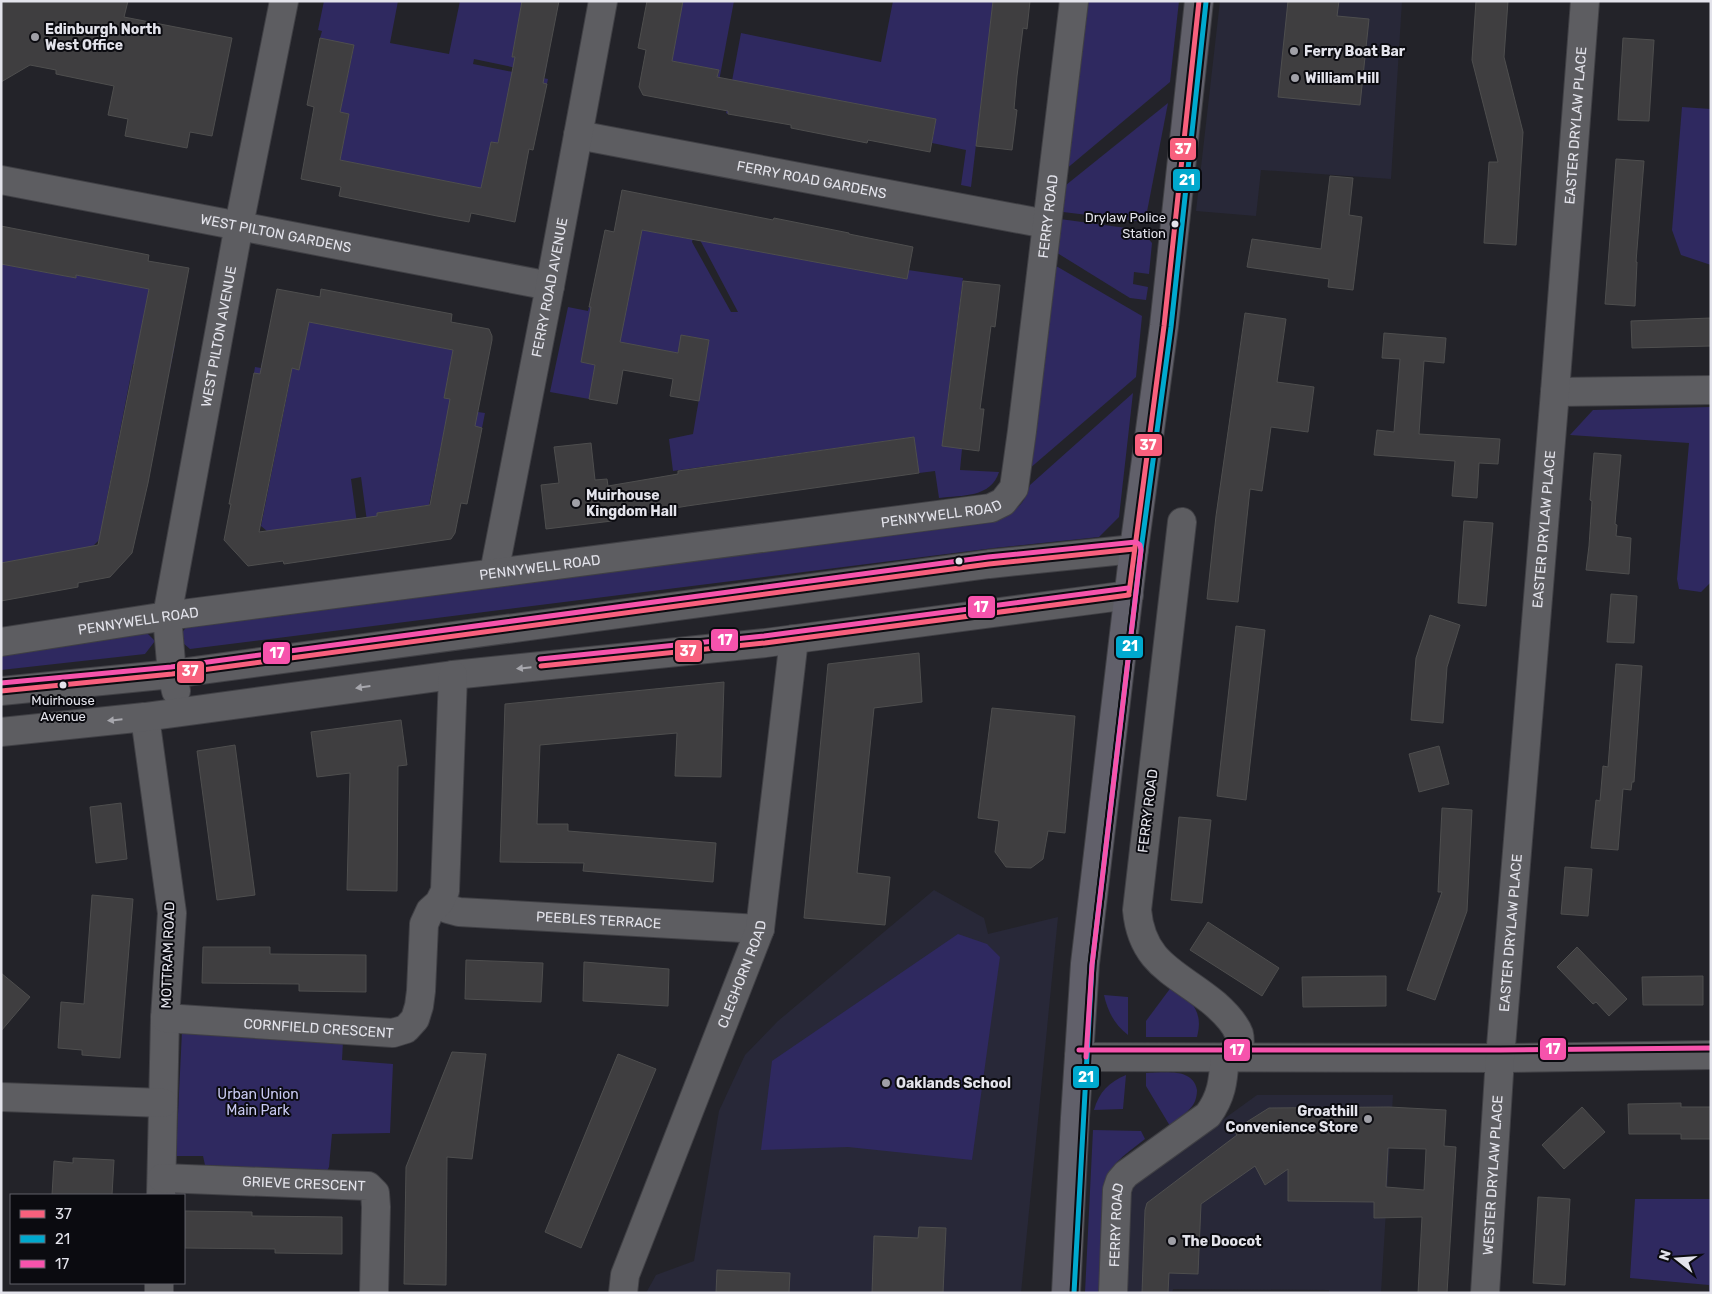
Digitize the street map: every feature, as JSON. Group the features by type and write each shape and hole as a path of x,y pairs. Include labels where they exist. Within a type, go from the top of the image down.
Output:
{"main road":[{"path":"1066,1293 1085,964 1134,549 1164,326 1199,1"}],"street":[{"name":"WEST PILTON AVENUE","path":"172,674 167,616 239,225 284,1"},
{"name":"FERRY ROAD AVENUE","path":"494,573 603,1"},
{"name":"FERRY ROAD","path":"1022,431 1074,1"},
{"name":"EASTER DRYLAW PLACE","path":"1500,1058 1585,1"},
{"name":"FERRY ROAD GARDENS","path":"578,135 1046,224"},
{"name":"WEST PILTON GARDENS","path":"1,180 550,286"},
{"path":"1555,392 1711,390"},
{"name":"PENNYWELL ROAD","path":"1,642 167,616 991,508 1003,502 1014,488 1022,431"},
{"name":"FERRY ROAD","path":"1113,1293 1117,1190 1120,1181 1126,1174 1208,1115 1217,1103 1240,1036 1227,1017 1202,993 1167,969 1154,957 1144,943 1138,928 1137,910 1182,522"},
{"path":"1,691 172,674 940,570 1134,549"},
{"path":"1,732 144,717 453,675 794,639 1129,595"},
{"name":"CLEGHORN ROAD","path":"623,1293 625,1275 760,929 794,639"},
{"path":"172,674 181,712"},
{"name":"CORNFIELD CRESCENT","path":"165,1018 393,1033 404,1030 415,1019 419,1006 424,924 430,911 439,903 445,891 453,675"},
{"name":"MOTTRAM ROAD","path":"144,717 172,913 165,1018 161,1187"},
{"name":"PEEBLES TERRACE","path":"439,903 448,909 459,912 760,929"},
{"path":"1079,1057 1500,1058 1711,1055"},
{"name":"WESTER DRYLAW PLACE","path":"1485,1293 1500,1058"},
{"path":"1,1097 163,1104"},
{"name":"GRIEVE CRESCENT","path":"161,1187 368,1186 375,1193 376,1208 374,1293"}],"shaded area":[{"path":"1220,1 1402,1 1391,179 1261,170 1256,216 1196,211"},
{"name":"Oaklands School","path":"934,890 984,918 988,934 1058,917 1021,1293 646,1293 656,1275 694,1261 719,1111 745,1055 778,1021"},
{"path":"1257,1095 1393,1095 1381,1293 1329,1293 1329,1290 1173,1289 1172,1293 1126,1293 1130,1187"}],"green space":[{"path":"324,1 398,1 390,43 449,54 460,1 522,1 512,57 547,63 545,74 474,59 473,64 548,79 547,84 498,143 491,142 481,188 340,160 349,114 340,112 354,46 320,38 322,31 318,30"},
{"path":"683,1 734,1 714,108 712,108 719,70 672,61"},
{"path":"893,1 993,1 971,187 961,185 966,150 932,143 936,119 734,81 728,114 726,113 741,33 881,62"},
{"path":"1085,1 1179,1 1170,82 1065,170"},
{"path":"1168,103 1145,222 1063,212 1066,185"},
{"path":"1682,107 1711,109 1711,265 1681,255 1672,230"},
{"path":"696,205 700,205 692,242 731,312 738,312 700,240 705,207 711,208 705,241 906,279 908,270 963,278 942,445 962,449 960,470 999,472 989,487 975,494 939,498 935,471 919,473 914,437 673,471 669,439 693,434 709,340 682,335 678,353 586,336 581,362 595,365 589,399 550,392 568,307 588,311 589,307 625,314 642,230 690,239"},
{"path":"1060,219 1141,230 1152,243 1149,274 1134,272 1133,284 1148,287 1146,300 1130,298 1054,251"},
{"path":"1051,263 1142,316 1136,377 1029,469"},
{"path":"1,264 76,278 76,275 149,289 140,337 175,344 170,370 133,364 104,513 104,535 90,549 71,550 1,563"},
{"path":"309,322 453,350 444,398 479,405 478,412 485,413 482,428 446,421 429,505 377,513 382,550 371,551 361,477 351,479 361,553 350,554 345,520 267,531 261,526 290,380 254,373 255,367 261,368 262,362 299,369"},
{"path":"1133,393 1119,517 1099,537 994,548 190,649 183,643 182,633 188,624 995,518 1018,507 1025,499 1030,485"},
{"path":"1711,407 1711,582 1701,592 1679,589 1677,579 1689,443 1570,435 1593,410"},
{"path":"144,630 155,641 145,654 1,670 1,652"},
{"path":"958,934 987,944 1000,957 972,1160 848,1147 761,1150 772,1061"},
{"path":"1172,986 1190,1001 1197,1013 1199,1028 1197,1037 1146,1037 1146,1021"},
{"path":"1104,995 1128,997 1128,1035 1112,1017"},
{"name":"Urban Union Main Park","path":"182,1031 343,1041 342,1060 393,1064 390,1133 332,1134 327,1171 205,1165 203,1156 176,1156"},
{"path":"1146,1073 1176,1073 1190,1078 1194,1083 1197,1090 1194,1103 1170,1126 1146,1086"},
{"path":"1126,1075 1123,1109 1094,1110 1106,1088"},
{"path":"1093,1130 1141,1131 1145,1139 1120,1159 1106,1178 1104,1186 1099,1293 1085,1293"},
{"path":"1635,1199 1711,1199 1711,1293 1709,1293 1709,1285 1630,1278"}],"building":[{"path":"1,1 128,1 124,17 232,38 212,136 190,132 187,148 125,136 128,119 108,115 114,86 56,74 56,70 30,65 1,82"},
{"path":"522,1 559,1 543,83 547,84 533,150 529,149 515,222 471,213 469,222 437,216 339,196 341,187 301,179 314,107 307,105 320,38 354,45 340,112 349,114 340,160 481,188 491,142 498,143 515,57 512,57"},
{"path":"647,1 683,1 672,61 719,70 717,77 936,119 930,152 868,140 867,143 791,128 791,125 728,114 728,111 643,95 639,87 646,50 638,48"},
{"path":"993,1 1030,1 1027,29 1023,28 1017,76 1014,109 1017,110 1012,150 976,146"},
{"path":"1288,1 1339,1 1337,16 1369,19 1360,105 1278,97"},
{"path":"1476,1 1508,1 1504,57 1523,132 1516,245 1484,243 1489,162 1498,162 1472,60"},
{"path":"1623,38 1654,40 1649,121 1618,120"},
{"path":"1616,159 1644,161 1636,262 1635,306 1605,304"},
{"path":"1330,176 1353,178 1349,215 1362,217 1353,290 1328,287 1329,279 1247,267 1252,239 1321,249"},
{"path":"622,190 773,220 774,218 913,247 907,279 642,230 620,342 678,353 681,335 709,340 699,401 670,396 673,379 623,370 617,404 589,399 595,365 581,362 591,307 589,307 605,230 614,232"},
{"path":"1,226 149,255 148,261 189,268 148,483 132,553 110,577 78,583 78,587 1,601 1,563 98,545 149,289 76,275 76,278 1,264"},
{"path":"963,281 1000,285 995,327 991,326 980,409 984,409 979,451 942,446"},
{"path":"277,289 320,297 321,289 452,314 451,322 489,329 492,340 475,426 482,428 467,504 461,503 455,533 451,539 284,564 283,561 248,566 224,540 254,373 260,374","holes":["309,322 453,350 444,398 450,399 430,505 377,513 377,516 259,532 292,368 299,370"]},
{"path":"1245,313 1286,319 1277,382 1314,387 1308,432 1271,427 1262,491 1250,489 1238,602 1207,599 1216,516"},
{"path":"1711,318 1711,346 1632,348 1631,321"},
{"path":"1384,333 1446,338 1444,363 1424,361 1419,434 1500,439 1498,464 1479,463 1477,498 1452,496 1455,461 1374,455 1377,430 1394,432 1400,359 1382,358"},
{"path":"914,437 919,473 687,506 611,519 612,521 546,529 541,485 559,483 554,447 591,443 595,480 607,479 608,486 678,474 678,471"},
{"path":"1594,453 1621,455 1615,524 1617,525 1616,536 1631,538 1629,574 1586,570"},
{"path":"1464,521 1493,523 1486,606 1458,603"},
{"path":"1611,594 1637,596 1634,643 1607,642"},
{"path":"1430,615 1460,625 1447,667 1443,723 1411,720 1416,658"},
{"path":"1236,626 1265,630 1246,800 1217,796"},
{"path":"919,653 922,702 874,708 857,873 890,877 885,925 804,918 828,664"},
{"path":"1616,664 1642,666 1634,782 1632,782 1631,790 1623,789 1618,850 1591,848 1596,800 1600,801 1603,766 1608,767"},
{"path":"724,682 721,777 675,776 677,733 540,745 537,824 568,824 568,831 716,843 713,882 583,871 584,863 500,862 505,704"},
{"path":"992,708 1075,716 1065,833 1048,831 1043,859 1031,868 1006,867 995,852 999,821 978,818"},
{"path":"401,720 407,765 398,766 397,891 347,890 350,773 317,777 311,732"},
{"path":"235,745 255,895 217,900 197,751"},
{"path":"1439,746 1449,784 1419,792 1409,754"},
{"path":"121,803 127,859 96,863 90,807"},
{"path":"1442,808 1472,810 1467,911 1435,1000 1407,990 1442,892 1438,892"},
{"path":"1179,817 1211,820 1202,903 1171,900"},
{"path":"1565,867 1592,869 1588,916 1561,914"},
{"path":"92,895 133,899 120,1058 82,1055 82,1050 58,1048 61,1002 84,1004"},
{"path":"1208,922 1279,968 1262,996 1190,950"},
{"path":"203,947 270,947 270,954 366,955 366,992 299,991 299,984 202,983"},
{"path":"1577,947 1627,999 1609,1016 1596,1002 1593,1004 1557,967"},
{"path":"466,960 543,963 541,1002 465,999"},
{"path":"584,962 669,969 668,1006 583,1001"},
{"path":"1,973 30,997 1,1031"},
{"path":"1386,976 1386,1006 1303,1007 1302,977"},
{"path":"1703,976 1703,1005 1643,1005 1642,977"},
{"path":"452,1052 486,1054 472,1159 447,1157 446,1285 404,1284 406,1167"},
{"path":"618,1054 656,1069 581,1248 545,1232"},
{"path":"1681,1103 1681,1107 1711,1107 1711,1139 1681,1139 1681,1134 1629,1134 1628,1104"},
{"path":"1389,1107 1446,1110 1444,1146 1456,1147 1447,1293 1418,1293 1422,1217 1374,1218 1374,1202 1288,1201 1288,1169 1265,1185 1255,1166 1201,1204 1198,1274 1169,1273 1168,1293 1142,1293 1145,1210 1147,1203 1237,1135 1234,1130 1269,1108","holes":["1388,1148 1426,1149 1424,1190 1386,1187"]},
{"path":"1582,1107 1605,1132 1564,1169 1542,1145"},
{"path":"73,1158 114,1160 112,1194 52,1194 54,1161 73,1163"},
{"path":"1538,1197 1570,1199 1565,1285 1533,1283"},
{"path":"185,1211 252,1212 252,1216 342,1217 342,1254 275,1253 275,1249 185,1248"},
{"path":"919,1227 946,1228 943,1293 872,1293 874,1236 918,1238"},
{"path":"717,1270 790,1273 789,1293 716,1293"}],"transit line":[{"name":"37","path":"1129,593 1164,326 1199,1"},
{"name":"21","path":"1074,1293 1092,965 1141,550 1171,327 1206,2"},
{"name":"17","path":"1,683 171,667 988,557 1136,542 1140,545 1141,550 1092,965 1086,1057"},
{"name":"37","path":"1,691 172,674 989,564 1134,549"},
{"name":"17","path":"540,659 764,636 1128,588"},
{"name":"37","path":"541,666 765,643 1129,595"},
{"name":"17","path":"1079,1050 1711,1048"}],"place":[{"name":"Edinburgh North West Office","path":"35,37"},
{"name":"Ferry Boat Bar","path":"1294,51"},
{"name":"William Hill","path":"1295,78"},
{"name":"Drylaw Police Station","path":"1175,224"},
{"name":"Muirhouse Kingdom Hall","path":"576,503"},
{"name":"Muirhouse Avenue","path":"63,685"},
{"name":"Oaklands School","path":"886,1083"},
{"name":"Groathill Convenience Store","path":"1368,1119"},
{"name":"The Doocot","path":"1172,1241"}]}
